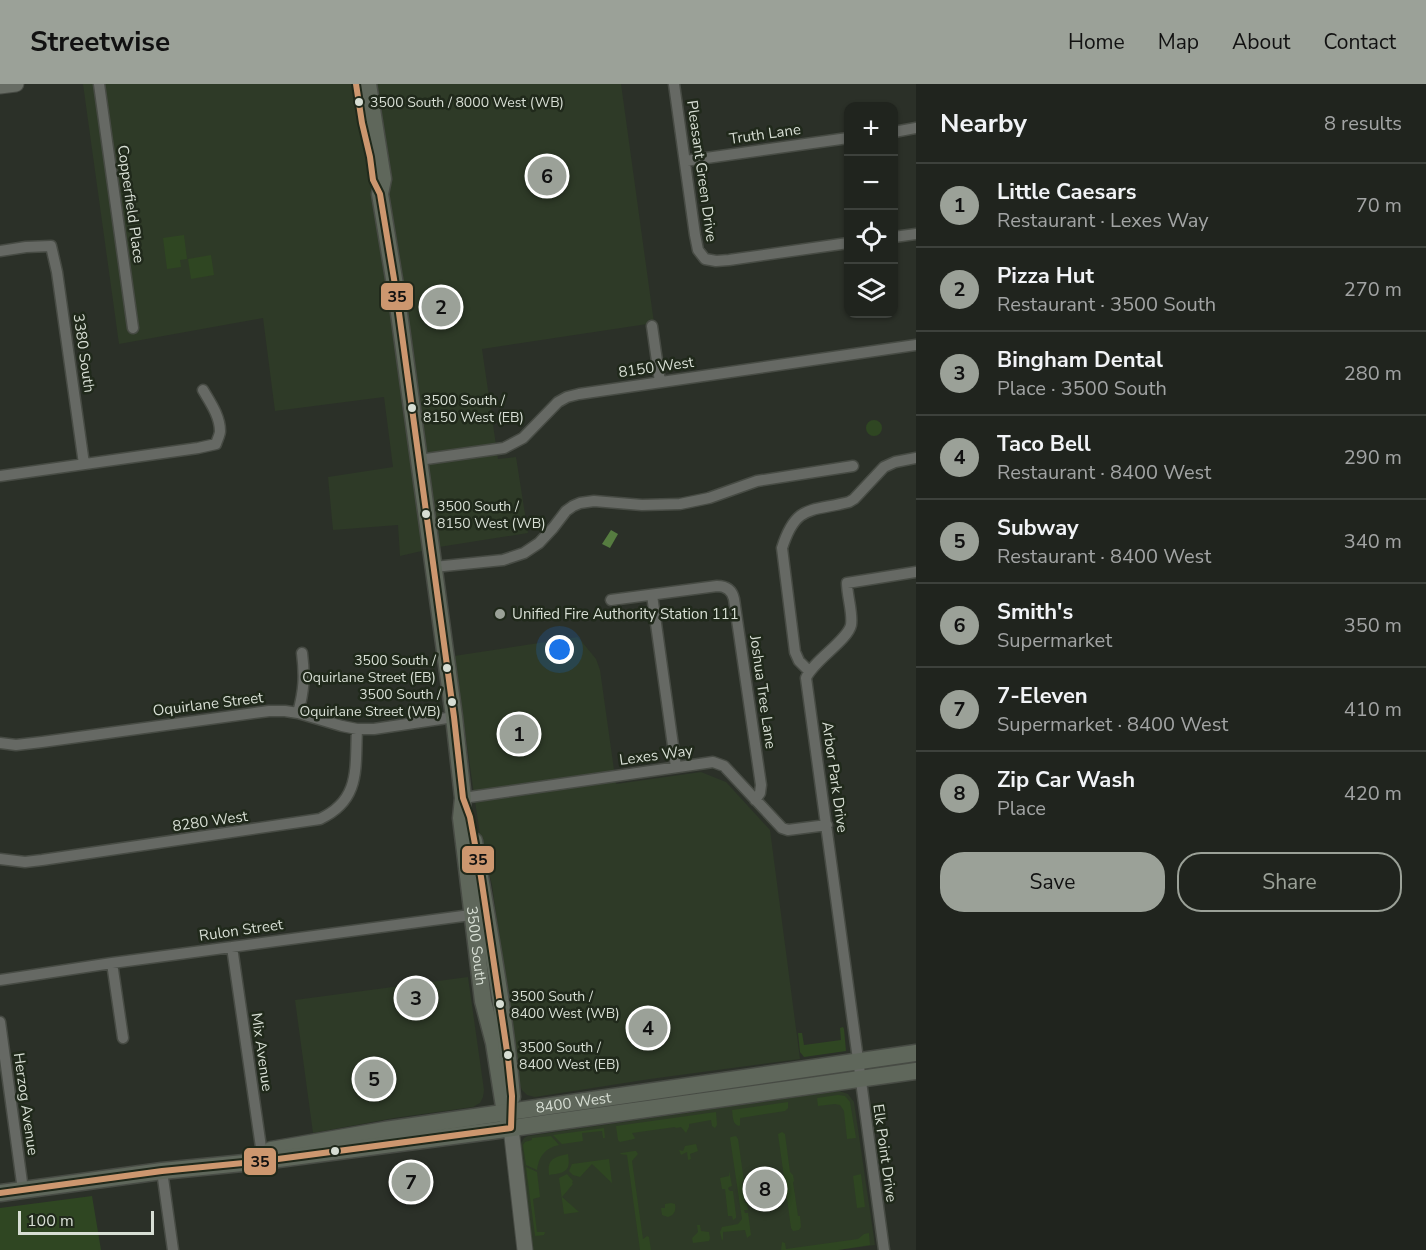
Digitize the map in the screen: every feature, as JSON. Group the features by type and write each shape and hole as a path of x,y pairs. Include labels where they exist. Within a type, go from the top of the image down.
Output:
{"main road":[{"name":"3500 South","path":"356,84 373,180 380,194"},
{"name":"3500 South","path":"368,84 382,179 380,194 396,291 454,717 463,798 461,818 508,1058 510,1117"},
{"name":"8400 West","path":"0,1193 262,1156 916,1053"},
{"name":"8400 West","path":"510,1117 916,1071"}],"street":[{"path":"0,86 16,84"},
{"name":"Copperfield Place","path":"99,84 133,328"},
{"name":"Pleasant Green Drive","path":"674,84 695,235 698,250 705,259 729,260 844,244"},
{"path":"898,131 916,128"},
{"name":"Truth Lane","path":"685,161 844,139"},
{"path":"898,236 916,234"},
{"name":"3380 South","path":"0,251 51,246 57,273 84,464"},
{"path":"652,326 660,382"},
{"name":"8150 West","path":"419,459 504,448 524,438 551,408 567,397 916,345"},
{"path":"0,476 216,444 220,432 213,407 203,390"},
{"path":"916,458 895,462 884,467 854,499 808,511 795,520 787,532 782,548 795,652 799,661 809,671 849,631 851,626 847,583 916,572"},
{"path":"434,567 503,560 524,553 553,528 566,511 580,503 594,501 646,506 680,504 708,498 757,481 853,466"},
{"name":"Joshua Tree Lane","path":"652,594 721,586 729,589 734,599 761,785 760,793 755,800"},
{"path":"611,600 652,594 676,767"},
{"path":"298,713 305,677 302,654"},
{"name":"Arbor Park Drive","path":"809,671 806,681 858,1061"},
{"name":"Oquirlane Street","path":"0,743 16,745 42,742 269,711 298,713 357,729 374,729 454,717"},
{"name":"8280 West","path":"0,859 25,862 42,860 320,819 341,806 349,794 354,780 357,729"},
{"name":"Lexes Way","path":"463,798 712,762 721,764 785,830 827,825"},
{"name":"Rulon Street","path":"0,980 479,914"},
{"name":"Mix Avenue","path":"232,947 262,1156"},
{"path":"112,963 123,1038"},
{"name":"Herzog Avenue","path":"0,1022 23,1190"},
{"name":"Elk Point Drive","path":"858,1061 884,1250"},
{"name":"3500 South","path":"510,1117 525,1250"},
{"path":"162,1171 173,1250"}],"shaded area":[{"path":"83,84 621,84 654,323 482,349 498,459 516,457 528,533 439,547 400,556 398,525 333,530 328,477 393,467 384,397 275,411 263,318 119,344"},
{"path":"184,235 187,259 180,260 181,267 167,269 163,238"},
{"path":"211,255 214,275 191,279 188,259"},
{"path":"871,420 877,420 882,428 880,434 871,436 866,431 866,425"},
{"path":"611,530 618,534 610,548 602,544"},
{"path":"578,637 596,659 600,670 616,784 701,772 726,782 770,830 800,1059 535,1097 527,1095 522,1090 492,885 481,842 454,656"},
{"path":"468,977 484,1090 480,1103 473,1107 394,1118 313,1133 295,1000"},
{"path":"843,1027 846,1051 804,1057 800,1052 798,1033 802,1033 804,1045 841,1040 840,1028"},
{"path":"839,1091 848,1094 854,1102 875,1245 838,1250 533,1250 520,1146 524,1138"},
{"path":"845,1096 850,1102 856,1138 847,1139 844,1111 840,1105 818,1106 817,1098"},
{"path":"788,1102 788,1108 785,1111 740,1118 739,1126 734,1122 732,1110"},
{"path":"716,1112 717,1125 715,1128 711,1120 689,1124 686,1133 681,1127 675,1127 632,1133 634,1139 620,1142 618,1140 616,1126"},
{"path":"604,1128 605,1138 603,1138 602,1131 582,1133 583,1141 562,1144 553,1135"},
{"path":"782,1132 785,1134 798,1216 800,1216 801,1227 793,1231 778,1134"},
{"path":"551,1136 559,1145 544,1153 537,1170 526,1165 523,1145 525,1142 532,1138"},
{"path":"736,1136 744,1181 742,1182 745,1203 747,1203 748,1210 744,1210 748,1213 751,1235 747,1238 745,1230 723,1232 722,1241 720,1232 722,1227 738,1224 742,1219 730,1138"},
{"path":"696,1144 698,1151 690,1154 691,1159 688,1160 687,1152 681,1155 679,1150 683,1151 685,1146"},
{"path":"636,1151 638,1154 632,1161 643,1239 649,1237 651,1250 640,1250 627,1155 620,1154"},
{"path":"568,1154 568,1168 549,1175 550,1162 559,1156"},
{"path":"609,1159 612,1183 592,1164 580,1177 569,1171 572,1164"},
{"path":"526,1167 537,1172 540,1197 533,1199 537,1232 545,1232 544,1235 535,1236"},
{"path":"729,1171 732,1186 728,1189 733,1191 736,1215 733,1220 732,1216 728,1216 725,1189 722,1189 720,1178 729,1176"},
{"path":"567,1174 573,1184 562,1197 579,1212 564,1214 559,1178"},
{"path":"861,1174 865,1207 857,1208 853,1176"},
{"path":"92,1196 101,1250 0,1250 0,1208"},
{"path":"671,1203 675,1204 674,1214 668,1217 662,1215 661,1208"},
{"path":"697,1225 700,1225 701,1231 709,1232 709,1241 693,1243 692,1238 698,1232"},
{"path":"869,1233 870,1245 838,1250 781,1250 782,1242 785,1243 786,1249 858,1239"}],"transit line":[{"name":"35","path":"0,1193 511,1128 512,1096 508,1058 481,877 470,817 463,798 396,291 380,194 373,180 356,84"}],"place":[{"name":"3500 South / 8000 West (WB)","path":"359,102"},
{"name":"Smith's","path":"547,176"},
{"name":"Pizza Hut","path":"441,307"},
{"name":"3500 South / 8150 West (EB)","path":"412,408"},
{"name":"3500 South / 8150 West (WB)","path":"426,514"},
{"name":"Unified Fire Authority Station 111","path":"500,614"},
{"name":"3500 South / Oquirlane Street (EB)","path":"447,668"},
{"name":"3500 South / Oquirlane Street (WB)","path":"452,702"},
{"name":"Little Caesars","path":"519,734"},
{"name":"Bingham Dental","path":"416,998"},
{"name":"3500 South / 8400 West (WB)","path":"500,1004"},
{"name":"Taco Bell","path":"648,1028"},
{"name":"3500 South / 8400 West (EB)","path":"508,1055"},
{"name":"Subway","path":"374,1079"},
{"name":"7-Eleven","path":"411,1182"},
{"name":"Zip Car Wash","path":"765,1189"}]}
